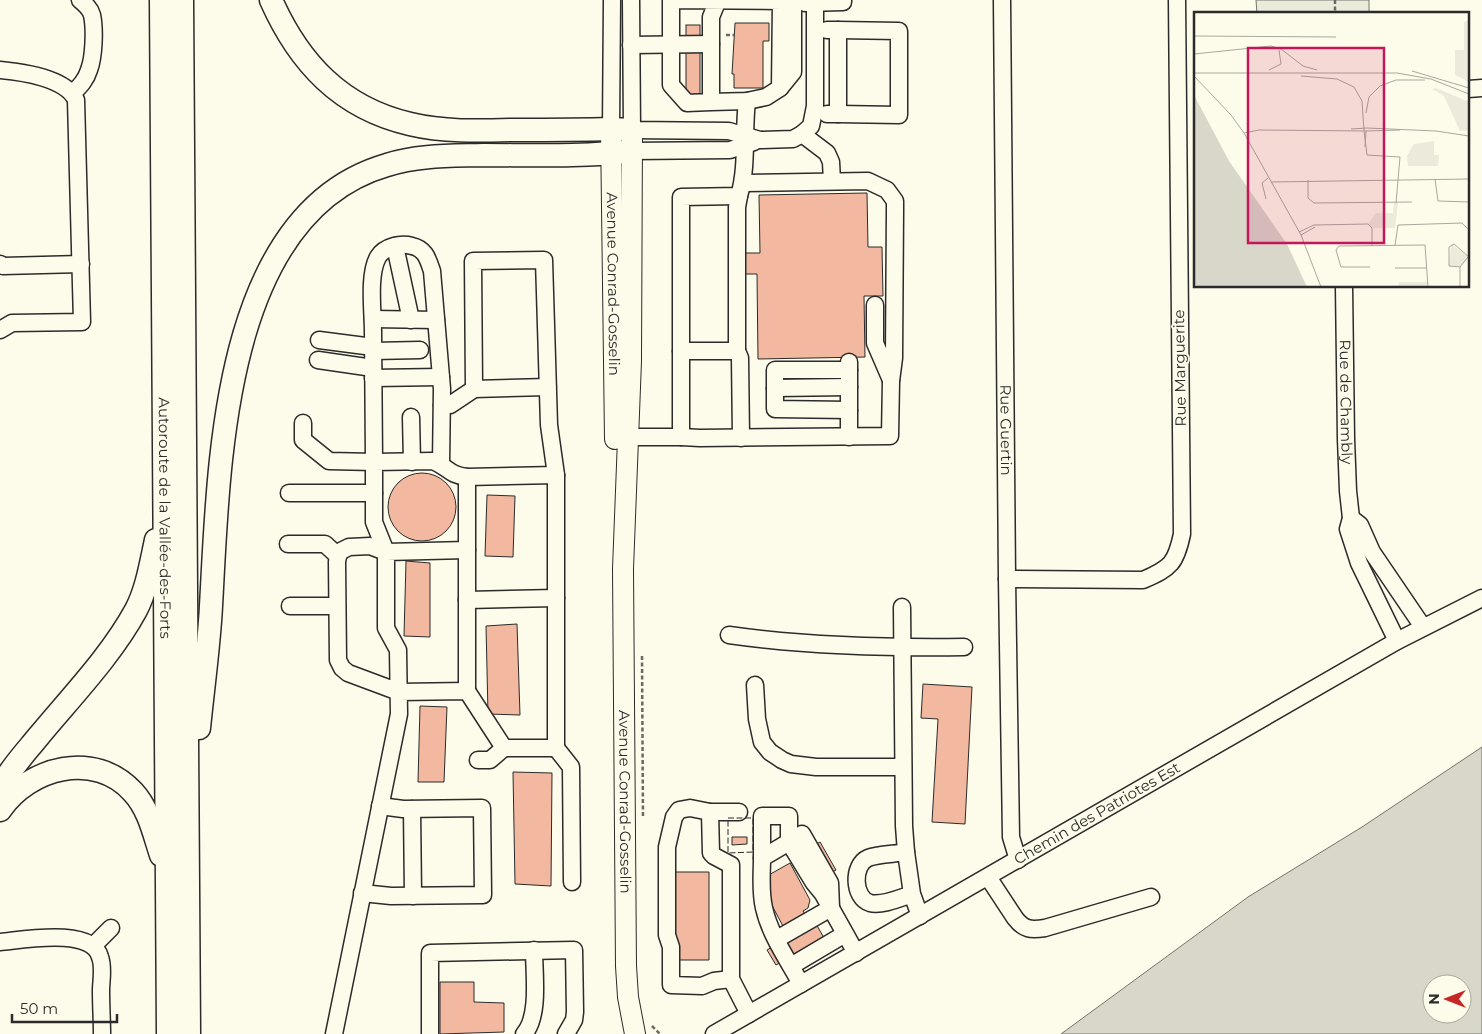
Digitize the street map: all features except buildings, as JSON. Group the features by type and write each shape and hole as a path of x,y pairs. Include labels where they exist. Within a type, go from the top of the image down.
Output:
{"highway":[{"name":"Autoroute de la Vallée-des-Forts","path":"161,0 168,1034"},
{"name":"Autoroute de la Vallée-des-Forts","path":"182,0 189,1034"},
{"path":"271,0 295,45 315,70 336,90 383,116 411,124 462,130 622,141"},
{"path":"187,843 211,611 221,464 229,402 251,312 274,261 298,225 320,202 354,178 384,165 398,161 430,157 622,141"},
{"path":"0,789 32,744 117,640 136,611 142,596 164,510"},
{"path":"0,810 11,796 27,782 48,772 77,768 108,774 127,786 145,809 167,872"}],"main road":[{"name":"Avenue Conrad-Gosselin","path":"622,141 631,354 623,569 625,956 635,1034"},
{"name":"Avenue Conrad-Gosselin","path":"622,141 616,476 623,569"}],"street":[{"path":"73,93 85,80 92,62 93,52 92,14 88,6 80,0"},
{"name":"Avenue Conrad-Gosselin","path":"612,0 622,141"},
{"name":"Avenue Conrad-Gosselin","path":"622,141 632,45 631,0"},
{"path":"789,1 780,88 766,97 747,101 687,103 671,86 671,0 844,1"},
{"path":"711,102 711,17 718,0"},
{"name":"Rue Guertin","path":"1002,0 1011,837 1018,860"},
{"name":"Rue Marguerite","path":"1007,579 1143,580 1162,572 1177,555 1182,534 1177,0"},
{"path":"622,141 729,131 749,141 793,139 802,134 811,126 814,114 815,2"},
{"path":"814,114 899,115 899,30 815,30"},
{"path":"838,30 838,114"},
{"path":"632,45 711,44"},
{"path":"0,70 37,76 65,87 73,93 76,100 82,322 12,323 0,330"},
{"path":"741,438 737,207 749,141 747,101"},
{"path":"802,134 830,158 832,181"},
{"path":"628,437 741,438 890,436 891,381 894,358 894,201 887,190 875,183 863,180 832,181 681,196 681,437"},
{"path":"395,246 411,320"},
{"path":"334,1034 399,714 398,650 386,628 386,552 374,522 373,279 379,256 386,249 395,246 413,246 422,250 427,256 432,272 441,378 441,464"},
{"path":"474,389 473,261 544,260 549,425 556,475 556,748 571,766 572,882"},
{"path":"1,266 81,264"},
{"name":"Rue de Chambly","path":"1344,288 1346,439 1351,518 1348,529 1359,563 1397,641"},
{"path":"875,305 875,343 891,381"},
{"path":"373,319 436,320"},
{"path":"319,340 373,361 441,378"},
{"path":"318,360 373,361 420,350"},
{"path":"681,351 738,351"},
{"path":"849,410 775,409 776,370 849,366 849,410 849,437"},
{"path":"442,405 450,405 474,389 548,387"},
{"path":"775,388 849,387"},
{"path":"411,417 412,462"},
{"path":"302,422 303,440 329,462 434,462 441,464 451,473 467,477 556,475"},
{"path":"467,477 467,691 504,748"},
{"path":"289,492 374,492"},
{"path":"1351,518 1360,525 1372,552 1423,627"},
{"path":"288,544 325,544 338,556"},
{"path":"467,550 386,552 370,546 349,547 338,556 337,606 338,660 342,668 348,673 398,692 467,691"},
{"path":"467,600 556,598"},
{"name":"Chemin des Patriotes Est","path":"714,1034 1397,641 1482,598"},
{"path":"290,606 337,606"},
{"path":"902,607 904,826 912,894 920,916"},
{"path":"729,635 765,640 902,648 964,646"},
{"path":"755,685 757,719 762,742 770,752 782,760 791,764 816,767 903,767"},
{"path":"478,760 490,760 504,748 556,748"},
{"path":"362,893 391,896 483,895 482,808 412,809 380,806"},
{"path":"731,979 714,981 702,986 671,985 671,948 667,935 667,846 676,814 684,808 710,812 739,812"},
{"path":"412,809 413,896"},
{"path":"710,812 711,853 731,865 731,979 749,1014"},
{"path":"801,984 770,928 764,907 762,894 762,816 788,816 789,842 814,883 823,894 856,953"},
{"path":"762,858 789,842"},
{"path":"906,852 868,858 857,871 856,881 860,895 865,901 872,903 879,903 912,894"},
{"path":"988,877 1015,918 1024,928 1029,930 1046,928 1151,897"},
{"path":"777,939 831,908"},
{"path":"93,946 111,928"},
{"path":"791,966 845,934"},
{"path":"0,942 74,938 93,946 101,958 102,1034"},
{"path":"524,1034 534,1012 534,950"},
{"path":"430,1034 430,952 574,950 575,1012 574,1020 566,1034"}],"shaded area":[{"path":"1256,0 1369,0 1369,12 1257,12"},
{"path":"1482,747 1482,1034 1061,1034 1248,897 1362,827"}],"fence":[{"path":"728,818 753,818 753,852 728,853 728,818"}]}
